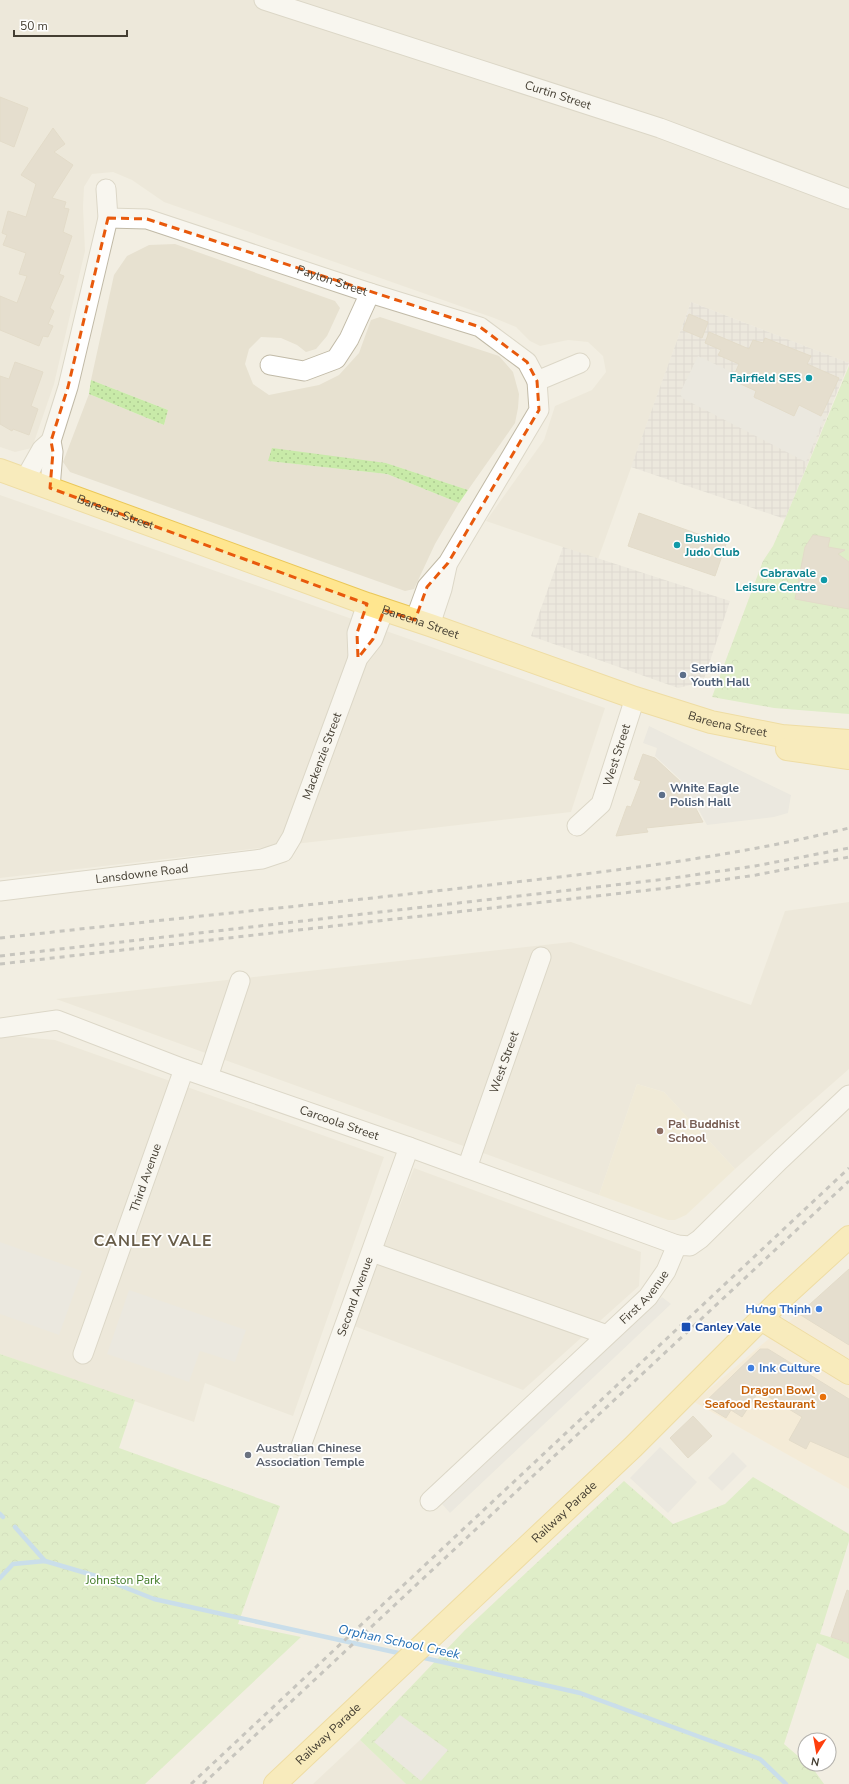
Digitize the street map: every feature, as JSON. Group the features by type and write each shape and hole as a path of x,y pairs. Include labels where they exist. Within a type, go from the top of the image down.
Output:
{"main road":[{"name":"Bareena Street","path":"0,470 376,607 423,622 635,698 699,718 782,736 849,741"},
{"path":"699,718 759,741 780,747 849,758"},
{"name":"Railway Parade","path":"275,1784 633,1447 762,1318 849,1237"},
{"path":"762,1318 849,1373"}],"street":[{"name":"Curtin Street","path":"264,0 660,128 849,199"},
{"path":"50,488 54,452 51,441 68,387 108,218 106,189"},
{"name":"Payton Street","path":"108,218 147,219 370,293 480,327 527,362 537,381 539,410 448,563 442,590 423,622"},
{"path":"270,365 304,371 336,359 349,340 370,293"},
{"path":"537,381 580,363"},
{"path":"25,479 42,448 51,441"},
{"name":"Mackenzie Street","path":"283,852 292,837 358,658 372,639 376,607"},
{"name":"West Street","path":"577,826 600,804 635,698"},
{"name":"Lansdowne Road","path":"0,891 262,859 283,852"},
{"name":"West Street","path":"467,1168 541,957"},
{"path":"208,1077 240,981"},
{"name":"Carcoola Street","path":"0,1028 57,1020 184,1069 467,1168 677,1245"},
{"name":"Third Avenue","path":"83,1354 184,1069"},
{"path":"677,1245 690,1246 700,1239 780,1160 849,1095"},
{"name":"Second Avenue","path":"301,1446 409,1148"},
{"name":"First Avenue","path":"430,1501 640,1305 654,1289 666,1271 677,1245"},
{"path":"372,1252 607,1335"}],"highlighted area":[{"path":"108,218 147,219 480,327 527,362 537,381 539,410 448,563 427,587 415,620 384,610 373,639 358,658 357,633 367,604 50,488 53,452 51,441 68,387"}],"shaded area":[{"path":"0,0 849,0 849,363 691,302 598,559 486,521 544,440 555,406 592,390 606,372 603,356 588,342 568,340 540,346 530,341 516,327 494,318 164,202 132,180 113,172 92,174 84,187 83,207 85,251 54,384 32,448 15,452 0,447"},
{"path":"175,244 335,301 340,308 327,336 316,349 306,352 297,345 281,338 261,337 249,349 245,364 253,384 269,395 319,385 339,375 359,353 371,320 380,317 499,356 513,372 519,394 515,423 468,490 386,463 269,461 387,474 459,503 435,544 414,589 405,591 70,472 63,462 89,394 164,425 168,410 91,380 114,275 127,256 149,245"},
{"path":"691,302 849,363 785,519 631,467"},
{"path":"698,356 759,385 754,398 794,416 799,405 824,418 806,462 682,398 680,393"},
{"path":"0,495 605,708 571,812 0,878"},
{"path":"563,547 730,601 703,682 678,688 531,636"},
{"path":"649,726 791,795 788,813 774,817 707,825 684,783 655,756 657,748 643,743"},
{"path":"849,902 849,1069 735,1169 664,1092 637,1084 599,1195 56,999 571,942 751,1005 785,911"},
{"path":"0,1035 55,1040 384,1157 293,1416 205,1383 194,1422 0,1354"},
{"name":"Pal Buddhist School","path":"637,1084 664,1092 735,1169 686,1215 675,1220 668,1220 599,1195"},
{"path":"414,1168 641,1252 639,1286 523,1390 354,1326"},
{"path":"0,1242 82,1271 59,1335 0,1314"},
{"path":"849,1271 849,1489 694,1402"},
{"path":"129,1290 246,1330 235,1362 200,1351 189,1382 107,1354"},
{"path":"662,1297 671,1304 450,1513 442,1504"},
{"path":"660,1447 697,1482 668,1513 630,1478"},
{"path":"733,1452 747,1466 722,1491 708,1478"},
{"path":"400,1715 448,1750 421,1781 374,1742"},
{"path":"360,1740 406,1784 313,1784"}],"green space":[{"path":"849,366 849,714 774,708 712,697 763,561 773,546 785,519"},
{"path":"91,380 168,410 164,425 89,394"},
{"path":"272,448 386,463 468,490 459,503 387,474 268,461"},
{"name":"Johnston Park","path":"0,1354 135,1400 119,1448 280,1506 238,1624 301,1637 145,1784 0,1784"},
{"path":"753,1477 849,1534 849,1541 820,1634 849,1643 849,1659 817,1643 784,1744 797,1755 797,1772 815,1772 824,1784 406,1784 360,1740 465,1630 624,1481 673,1524 725,1504"}],"building":[{"path":"0,97 28,108 14,147 0,141"},
{"path":"53,128 65,144 54,152 73,165 52,198 66,202 64,208 69,209 63,232 72,236 59,274 64,276 50,308 54,311 48,324 53,326 48,337 43,336 39,346 0,330 0,296 17,303 27,276 19,274 26,253 3,245 7,235 2,233 8,211 26,217 36,184 21,175"},
{"path":"689,314 708,322 702,338 683,330"},
{"name":"Fairfield SES","path":"709,332 749,349 753,340 763,343 765,338 811,356 807,364 839,378 821,416 799,405 794,416 754,397 756,391 732,380 739,364 718,355 721,350 705,343"},
{"path":"15,362 43,372 31,406 38,409 29,435 13,429 12,431 0,424 0,376 9,379"},
{"name":"Bushido Judo Club","path":"639,513 726,544 715,576 628,546"},
{"name":"Cabravale Leisure Centre","path":"813,535 830,538 828,547 845,550 838,554 849,562 849,609 795,599 805,547"},
{"name":"White Eagle Polish Hall","path":"643,754 655,758 683,784 703,822 646,828 648,832 616,836 627,806 631,807 641,781 634,779"},
{"path":"849,1269 849,1345 799,1314"},
{"path":"760,1349 768,1349 849,1399 849,1458 810,1441 806,1449 789,1440 802,1417 759,1391 742,1417 731,1410 726,1418 703,1404"},
{"path":"693,1416 712,1436 688,1458 670,1438"},
{"path":"847,1590 849,1591 849,1643 831,1637"}],"waterway":[{"path":"0,1514 3,1517"},
{"path":"15,1527 45,1561"},
{"name":"Orphan School Creek","path":"0,1578 13,1564 45,1561 96,1576 154,1599 403,1654"},
{"name":"Orphan School Creek","path":"420,1657 580,1693 760,1759 786,1784"}],"railway":[{"path":"0,938 412,894 661,864 708,857 802,839 849,828"},
{"path":"0,956 666,879 755,866 849,848"},
{"path":"0,964 667,888 756,875 849,857"},
{"path":"191,1784 849,1168"},
{"path":"203,1784 849,1181"}],"place":[{"name":"Fairfield SES","path":"809,378"},
{"name":"Bushido Judo Club","path":"677,545"},
{"name":"Cabravale Leisure Centre","path":"824,580"},
{"name":"Serbian Youth Hall","path":"683,675"},
{"name":"White Eagle Polish Hall","path":"662,795"},
{"name":"Pal Buddhist School","path":"660,1131"},
{"name":"Hưng Thịnh","path":"819,1309"},
{"name":"Canley Vale","path":"686,1327"},
{"name":"Ink Culture","path":"751,1368"},
{"name":"Dragon Bowl Seafood Restaurant","path":"823,1397"},
{"name":"Australian Chinese Association Temple","path":"248,1455"}],"district":[{"name":"CANLEY VALE","path":"153,1241"}]}
